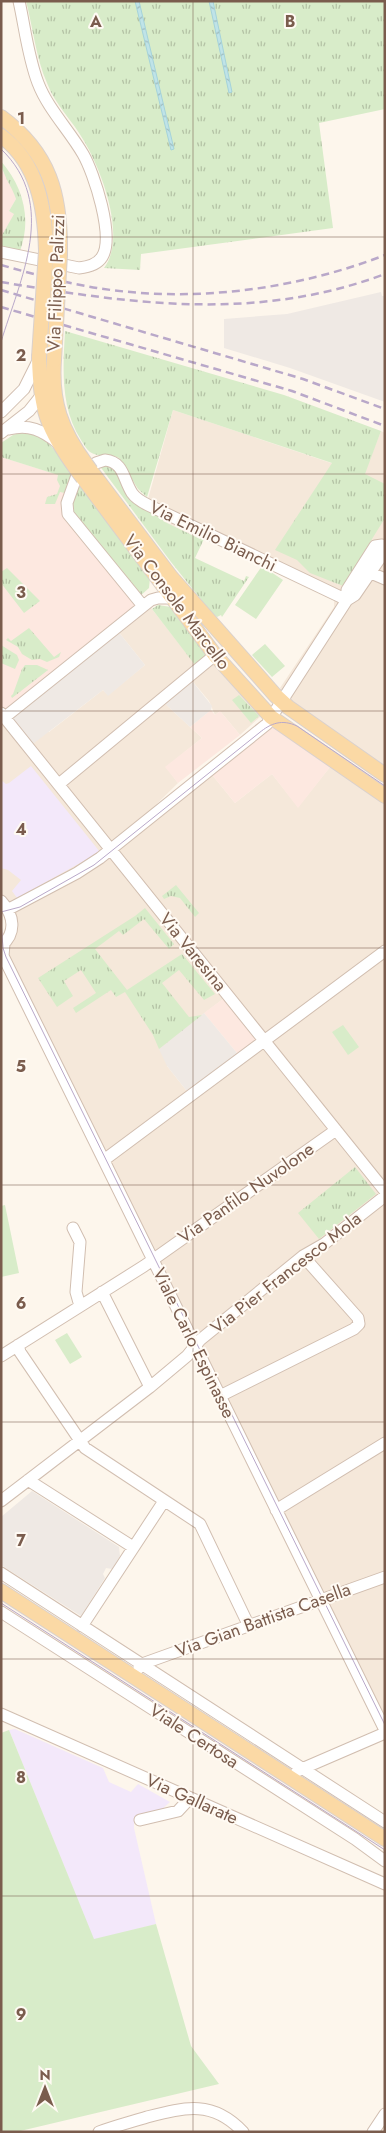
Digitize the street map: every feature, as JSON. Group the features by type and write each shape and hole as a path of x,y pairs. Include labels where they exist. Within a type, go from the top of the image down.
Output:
{"main road":[{"name":"Via Filippo Palizzi","path":"1,117 20,132 36,150 50,176 58,204 39,357"},
{"name":"Via Filippo Palizzi","path":"1,136 21,155 39,190 53,252 54,360 52,379"},
{"name":"Via Console Marcello","path":"39,357 44,410 58,444 85,471 171,577 246,664 282,702 385,775"},
{"name":"Via Console Marcello","path":"52,379 55,404 62,426 85,471 158,579 214,655 269,721 385,796"},
{"name":"Viale Certosa","path":"1,1592 385,1839"}],"street":[{"path":"1,252 79,268 94,264 103,256 106,243 99,195 84,156 38,84 19,1"},
{"name":"Via Filippo Palizzi","path":"1,412 24,389 39,357"},
{"path":"4,431 29,411 42,396 52,379"},
{"path":"4,431 18,427 34,428 48,435 58,444"},
{"name":"Via Emilio Bianchi","path":"85,471 104,460 117,464 122,469 131,491 137,498 148,505 347,600"},
{"path":"85,471 67,503 68,512 147,603"},
{"path":"3,950 12,928 12,919 4,904 77,873 111,850 269,721 347,600 347,590 365,571 385,579"},
{"path":"3,715 147,603 155,594 158,579"},
{"path":"147,603 158,598 172,598"},
{"path":"59,784 214,655"},
{"name":"Via Varesina","path":"3,715 385,1191"},
{"name":"Viale Carlo Espinasse","path":"3,950 104,1160 385,1731"},
{"path":"104,1160 385,951"},
{"name":"Via Panfilo Nuvolone","path":"1,1356 153,1259 336,1130"},
{"name":"Via Pier Francesco Mola","path":"1,1501 78,1440 150,1387 187,1356 195,1345 304,1256 324,1244 385,1196"},
{"path":"73,1228 80,1242 76,1292 80,1306"},
{"path":"220,1396 354,1329 359,1324 358,1318 304,1256"},
{"path":"102,1292 150,1387"},
{"path":"18,1345 20,1352 85,1448 200,1524 248,1624"},
{"path":"276,1510 385,1443"},
{"path":"28,1480 133,1547"},
{"path":"82,1626 164,1501"},
{"name":"Viale Certosa","path":"1,1573 385,1822"},
{"name":"Via Gian Battista Casella","path":"142,1664 248,1624 385,1576"},
{"name":"Viale Certosa","path":"1,1612 355,1839 385,1861"},
{"path":"133,1676 142,1664"},
{"name":"Via Gallarate","path":"1,1714 384,1883"},
{"path":"1,1726 14,1720"},
{"path":"292,1779 298,1770 385,1731"},
{"path":"140,1820 178,1811 190,1798"},
{"path":"99,2132 177,2109 203,2108 226,2117 243,2132"},
{"path":"374,2132 385,2114"}],"shaded area":[{"path":"1,169 11,184 16,199 9,211 15,214 1,237"},
{"path":"381,292 382,296 385,296 385,402 290,368 224,348 224,319 287,314"},
{"path":"173,410 364,474 381,431 385,433 385,769 291,702 280,688 334,607 334,600 205,537 201,539 163,521 146,506"},
{"path":"1,457 78,481 145,603 1,713"},
{"path":"148,604 198,668 161,700 202,738 166,767 178,783 111,849 227,996 198,1018 167,1066 190,1095 105,1158 1,954 10,937 1,898 1,713 49,732 103,690 108,695 145,665 117,630"},
{"path":"117,630 145,665 108,696 103,690 29,747 5,718"},
{"path":"213,657 246,701 261,716 240,735 220,711 215,715 209,701 189,677"},
{"path":"189,677 212,706 211,710 190,727 161,700"},
{"path":"211,710 215,715 220,711 240,735 178,783 165,767 202,738 190,727"},
{"path":"274,726 334,762 298,808 272,774 235,803 209,771"},
{"path":"334,762 385,798 385,1190 112,850 209,771 235,803 272,774 298,807"},
{"path":"31,766 100,852 17,898 12,891 21,880 8,870 1,868 1,780 6,784 9,783"},
{"path":"227,996 264,1041 241,1058 204,1013"},
{"path":"204,1013 241,1058 190,1095 167,1066 159,1049"},
{"path":"261,1044 385,1192 385,1730 105,1160"},
{"path":"32,1491 119,1547 120,1556 112,1569 106,1568 103,1574 105,1578 81,1616 1,1565 1,1517"},
{"path":"15,1729 103,1768 109,1782 131,1792 138,1784 170,1802 161,1810 134,1818 134,1828 156,1924 94,1940 9,1730"}],"green space":[{"path":"26,1 385,1 385,109 319,123 333,228 141,254 140,270 104,268 110,255 113,240 113,223 104,186 84,141 50,91 37,53"},
{"path":"1,161 15,181 23,203 25,227 20,251 1,246 1,237 14,214 9,211 16,199 1,166"},
{"path":"65,331 284,395 381,431 365,474 385,484 385,518 343,586 310,573 297,560 275,550 332,463 173,410 147,497 138,489 119,458 97,455 90,452 74,427 69,414 64,387"},
{"path":"20,433 38,436 45,441 57,452 72,474 65,493 60,492 55,504 45,504 47,497 57,494 60,486 57,480 58,475 1,457 1,443"},
{"path":"99,465 114,466 126,489 165,515 163,521 200,539 203,535 205,537 195,558 244,581 246,576 249,577 222,617 221,615 217,617 211,612 171,562"},
{"path":"78,481 150,578 149,588 140,596 72,512 70,504"},
{"path":"262,566 283,580 256,619 235,605"},
{"path":"7,568 40,601 24,613 1,583 1,572"},
{"path":"158,605 171,607 205,652 205,657 195,665 152,609"},
{"path":"29,628 54,657 61,652 59,657 47,662 40,659 32,660 22,654 18,647 6,640 8,638 11,641"},
{"path":"265,644 285,666 272,677 252,655"},
{"path":"1,645 17,655 19,660 15,669 1,663"},
{"path":"25,665 37,665 48,670 12,698 11,696"},
{"path":"239,695 259,716 251,723 232,700"},
{"path":"176,885 199,913 195,917 180,898 171,896 164,899 162,896"},
{"path":"145,908 174,944 169,949 144,919 123,935 119,931 95,949 127,990 182,954 215,994 204,1000 179,970 162,983 189,1017 202,1015 159,1049 153,1035 125,992 116,997 111,990 76,1013 73,1008 96,993 81,970 64,981 73,996 57,1007 38,978"},
{"path":"343,1025 359,1047 348,1055 332,1032"},
{"path":"355,1167 376,1194 319,1239 298,1213"},
{"path":"5,1205 19,1273 1,1277 1,1206"},
{"path":"67,1333 82,1357 70,1364 55,1340"},
{"path":"9,1730 94,1939 156,1924 191,2046 219,2084 16,2132 1,2132 1,1733"}],"water":[{"path":"135,1 139,1 174,149 171,150"},
{"path":"209,1 213,1 232,92 229,93"}],"tram line":[{"path":"1,149 18,170 28,193 31,218 30,242 25,268 1,342"},
{"path":"1,912 20,907 94,865 259,733 277,723 297,726 385,786"},
{"path":"1,921 3,948 6,957 385,1725"},
{"path":"1,1603 385,1850"}],"railway":[{"path":"1,265 61,281 97,288 170,294 207,293 280,285 316,277 385,255"},
{"path":"1,282 98,297 194,304 242,303 289,299 337,289 385,274"},
{"path":"1,290 303,379 385,409"},
{"path":"1,307 292,391 385,426"}]}
